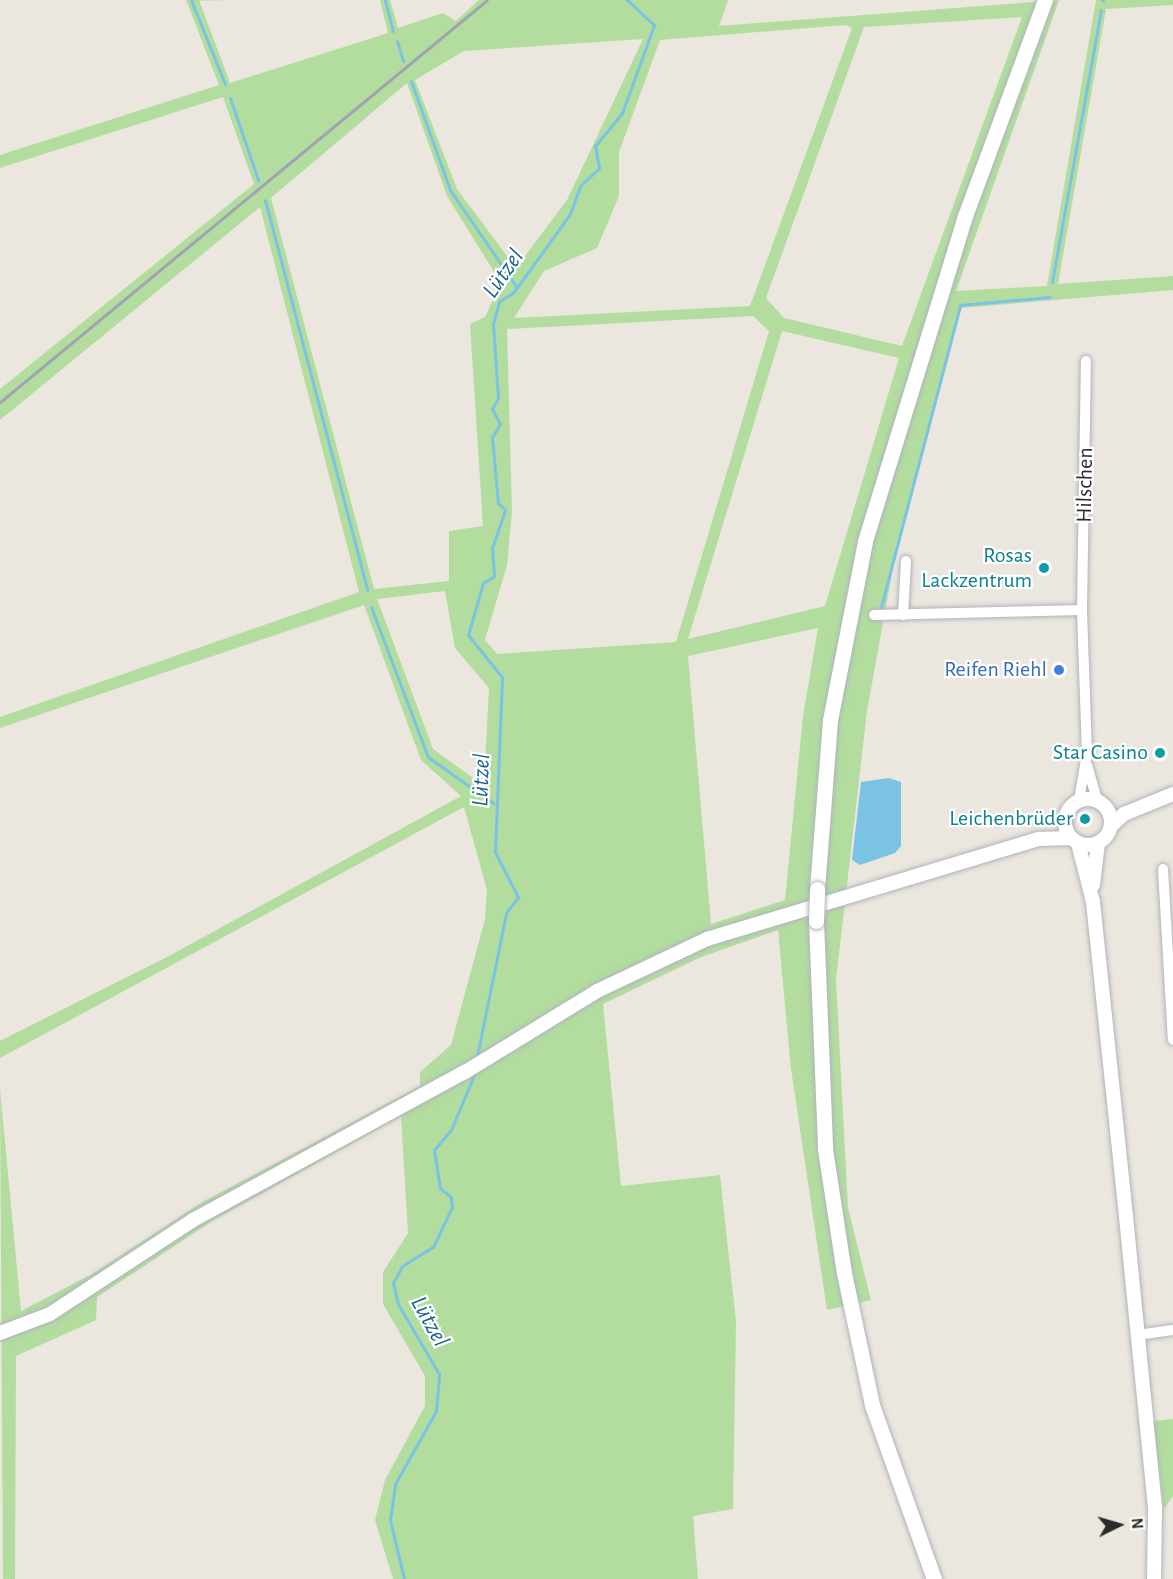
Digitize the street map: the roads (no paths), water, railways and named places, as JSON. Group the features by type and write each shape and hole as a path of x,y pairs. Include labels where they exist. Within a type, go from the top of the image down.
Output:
{"main road":[{"path":"934,1579 872,1405 844,1274 825,1149 816,921 817,890 830,720 865,541 965,216 1046,0"}],"street":[{"name":"Hilschen","path":"1079,800 1087,762 1082,610 1086,361"},
{"path":"903,615 906,561"},
{"path":"874,615 1082,610"},
{"name":"Hilschen","path":"1087,762 1101,804"},
{"path":"0,1333 50,1314 192,1220 465,1072 597,991 707,939 1039,839 1064,821 1079,800 1101,804 1173,792"},
{"path":"1154,1579 1156,1523 1093,902 1098,843 1124,814 1173,792"},
{"path":"1101,804 1111,826"},
{"path":"1064,821 1074,841 1093,902"},
{"path":"1039,839 1098,843"},
{"path":"1163,869 1173,1041"},
{"path":"1137,1335 1173,1330"}],"water":[{"path":"889,778 901,782 901,846 895,853 860,865 852,860 861,782"}],"waterway":[{"path":"191,0 225,84"},
{"path":"385,0 393,31"},
{"name":"Lützel","path":"476,1061 506,913 518,897 495,852 502,677 468,635 483,583 494,576 492,548 505,510 498,503 492,437 500,424 492,409 498,398 493,324 499,301 513,293 570,214 580,186 599,168 595,146 622,113 654,25 627,0"},
{"path":"1052,282 1101,10"},
{"path":"397,41 403,61"},
{"path":"411,81 450,190 516,286"},
{"path":"230,98 258,180"},
{"path":"265,200 367,590"},
{"path":"881,607 960,305 1050,297"},
{"path":"371,607 428,757 493,803"},
{"name":"Lützel","path":"404,1579 390,1520 395,1484 436,1411 439,1374 398,1304 393,1283 402,1266 433,1247 452,1207 451,1197 440,1188 434,1150 451,1130 476,1070"}],"railway":[{"path":"0,402 487,0"}],"place":[{"name":"Rosas Lackzentrum","path":"1044,568"},
{"name":"Reifen Riehl","path":"1059,670"},
{"name":"Star Casino","path":"1160,753"},
{"name":"Leichenbrüder","path":"1085,819"}]}
